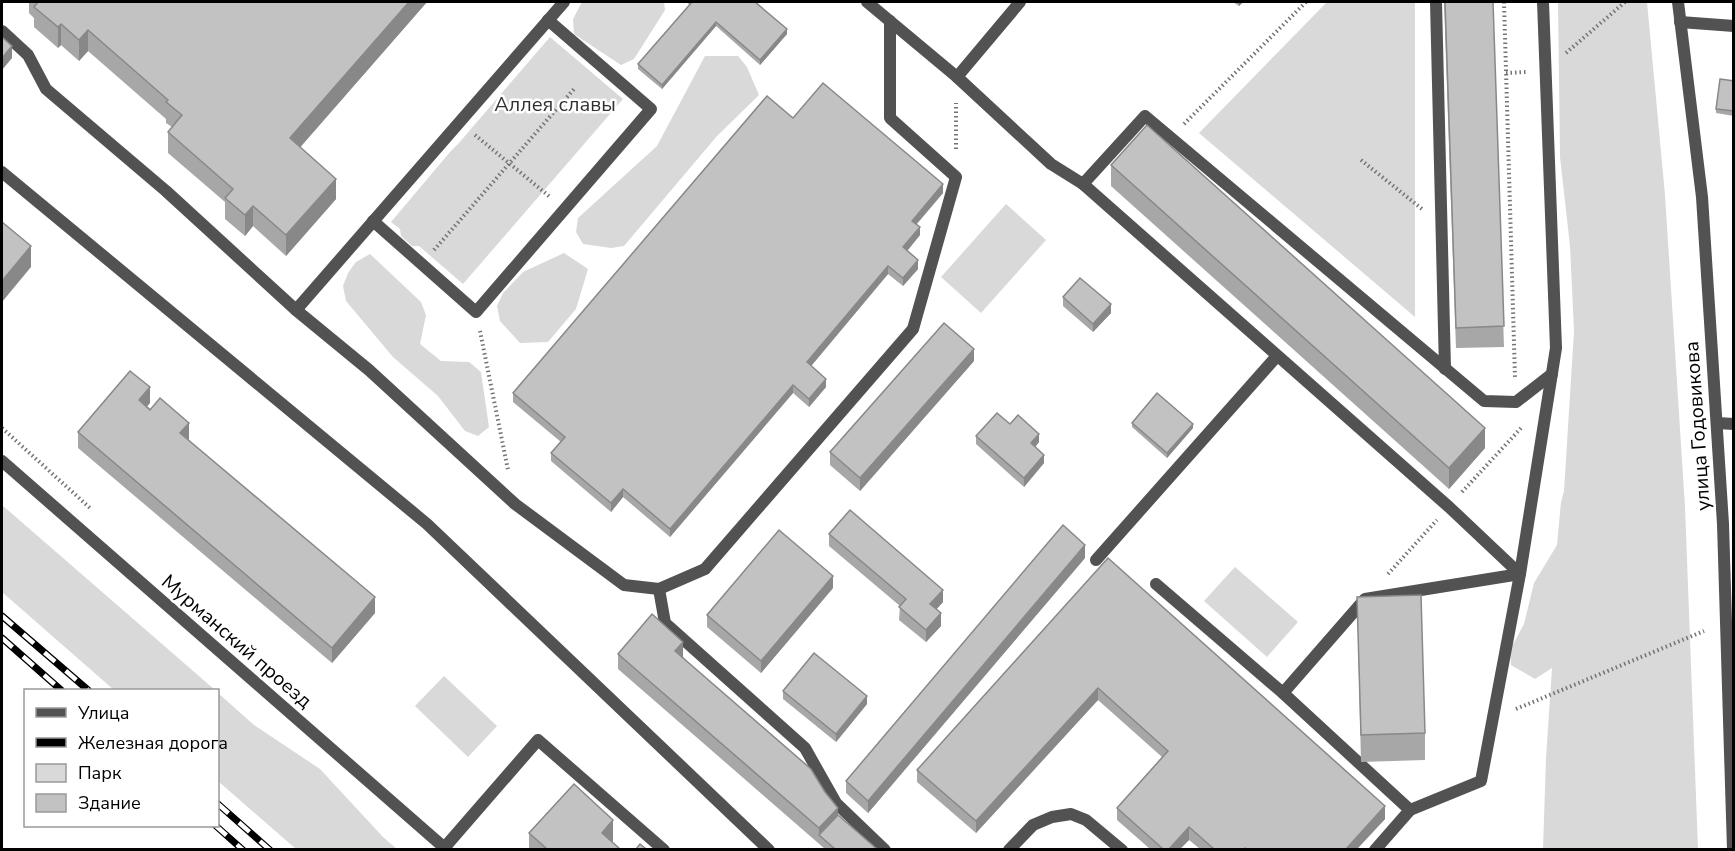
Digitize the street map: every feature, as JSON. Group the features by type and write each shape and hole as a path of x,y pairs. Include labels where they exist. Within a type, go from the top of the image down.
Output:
{"street":[{"path":"296,310 564,2"},
{"path":"867,2 957,77 1052,165 1083,184 1449,507 1520,574"},
{"path":"957,77 1020,2"},
{"path":"1436,2 1446,369"},
{"path":"1375,849 1410,810 1481,781 1520,574 1556,348 1543,2"},
{"name":"улица Годовикова","path":"1678,2 1702,197 1717,423 1728,524 1733,849"},
{"path":"373,222 476,312 651,109 548,20"},
{"path":"2,31 28,54 46,88 166,191 296,310 369,370 515,504 624,585 659,589 705,569 913,329 956,177 890,118 890,21"},
{"path":"1680,22 1734,26"},
{"path":"1083,184 1145,116 1484,401 1516,402 1552,374"},
{"path":"2,172 427,524 769,849"},
{"path":"1096,560 1277,356"},
{"path":"1717,423 1734,424"},
{"name":"Мурманский проезд","path":"2,461 446,848"},
{"path":"1283,693 1365,599 1520,574"},
{"path":"1156,584 1283,693 1410,810"},
{"path":"659,589 665,623 805,748 836,803 885,849"},
{"path":"446,848 538,740 664,849"},
{"path":"1009,849 1033,825 1052,817 1071,814 1086,820 1122,849"}],"path":[{"path":"1170,137 1306,2"},
{"path":"1504,2 1516,402"},
{"path":"1506,73 1545,71 1625,2"},
{"path":"956,177 957,77"},
{"path":"422,265 574,89"},
{"path":"460,121 564,210"},
{"path":"1361,160 1442,225"},
{"path":"476,312 508,471"},
{"path":"1493,718 1704,631"}],"green space":[{"path":"582,2 664,2 665,10 634,59 621,65 574,34 573,19"},
{"path":"1327,2 1415,2 1415,317 1199,133"},
{"path":"1558,2 1647,2 1665,195 1685,507 1698,849 1543,849 1552,668 1535,679 1511,665 1510,650 1524,624 1534,583 1557,545 1564,491 1574,331 1570,246 1560,157"},
{"name":"Аллея славы","path":"550,37 623,99 463,284 419,246 412,246 401,236 400,229 391,222"},
{"path":"705,56 738,56 747,67 759,95 717,136 624,246 611,248 583,244 576,232 578,218 657,146"},
{"path":"1006,204 1046,240 981,313 941,277"},
{"path":"564,253 588,269 576,309 548,342 520,343 500,321 497,306 503,293 523,272"},
{"path":"370,254 421,302 426,315 420,344 441,361 469,362 481,372 489,427 478,436 465,431 438,396 393,357 346,301 343,286 348,273 356,262"},
{"path":"2,505 214,689 113,689 2,592"},
{"path":"1235,567 1298,622 1267,657 1204,601"},
{"path":"444,676 497,726 468,757 415,706"},
{"path":"219,694 254,725 320,769 397,849 296,849 219,782"}],"building":[{"path":"38,2 409,2 290,138 336,179 286,235 253,206 245,215 225,198 233,189 168,132 182,115 166,102 168,100 88,30 79,40 61,24 58,27 34,7"},
{"path":"692,2 755,2 787,29 760,60 716,22 662,85 638,64"},
{"path":"1445,2 1493,2 1504,326 1456,328"},
{"path":"2,37 12,46 2,58"},
{"path":"1720,79 1734,81 1734,111 1716,109"},
{"path":"823,83 943,184 912,221 920,227 903,247 918,260 903,278 888,266 807,362 826,379 809,399 793,385 670,529 623,489 611,503 551,453 565,437 513,393 767,96 793,118"},
{"path":"1147,125 1485,428 1449,468 1111,165"},
{"path":"2,222 31,246 2,281"},
{"path":"1080,278 1111,304 1093,324 1063,297"},
{"path":"944,323 974,349 860,478 830,452"},
{"path":"130,371 150,387 139,400 150,410 160,398 189,423 180,433 375,597 332,648 78,432"},
{"path":"1157,393 1193,424 1167,453 1132,423"},
{"path":"997,413 1010,424 1018,415 1039,434 1031,443 1044,455 1024,478 976,436"},
{"path":"850,510 943,590 930,604 941,613 926,630 899,607 906,599 829,534"},
{"path":"1063,525 1085,545 868,801 846,781"},
{"path":"779,530 833,576 761,661 707,615"},
{"path":"1108,558 1385,806 1346,849 1214,849 1189,827 1169,849 1163,849 1117,808 1168,751 1098,688 976,821 917,770"},
{"path":"1421,595 1425,733 1361,735 1357,597"},
{"path":"652,614 683,642 675,651 811,769 838,808 819,828 618,654"},
{"path":"814,653 867,696 836,734 783,691"},
{"path":"574,784 613,820 602,833 620,849 547,849 529,833"},
{"path":"838,815 877,849 835,849 819,835"},
{"path":"640,844 646,849 636,849"}],"railway":[{"path":"2,616 87,689"},
{"path":"2,638 60,689"},
{"path":"219,805 270,850"},
{"path":"217,827 243,850"}]}
